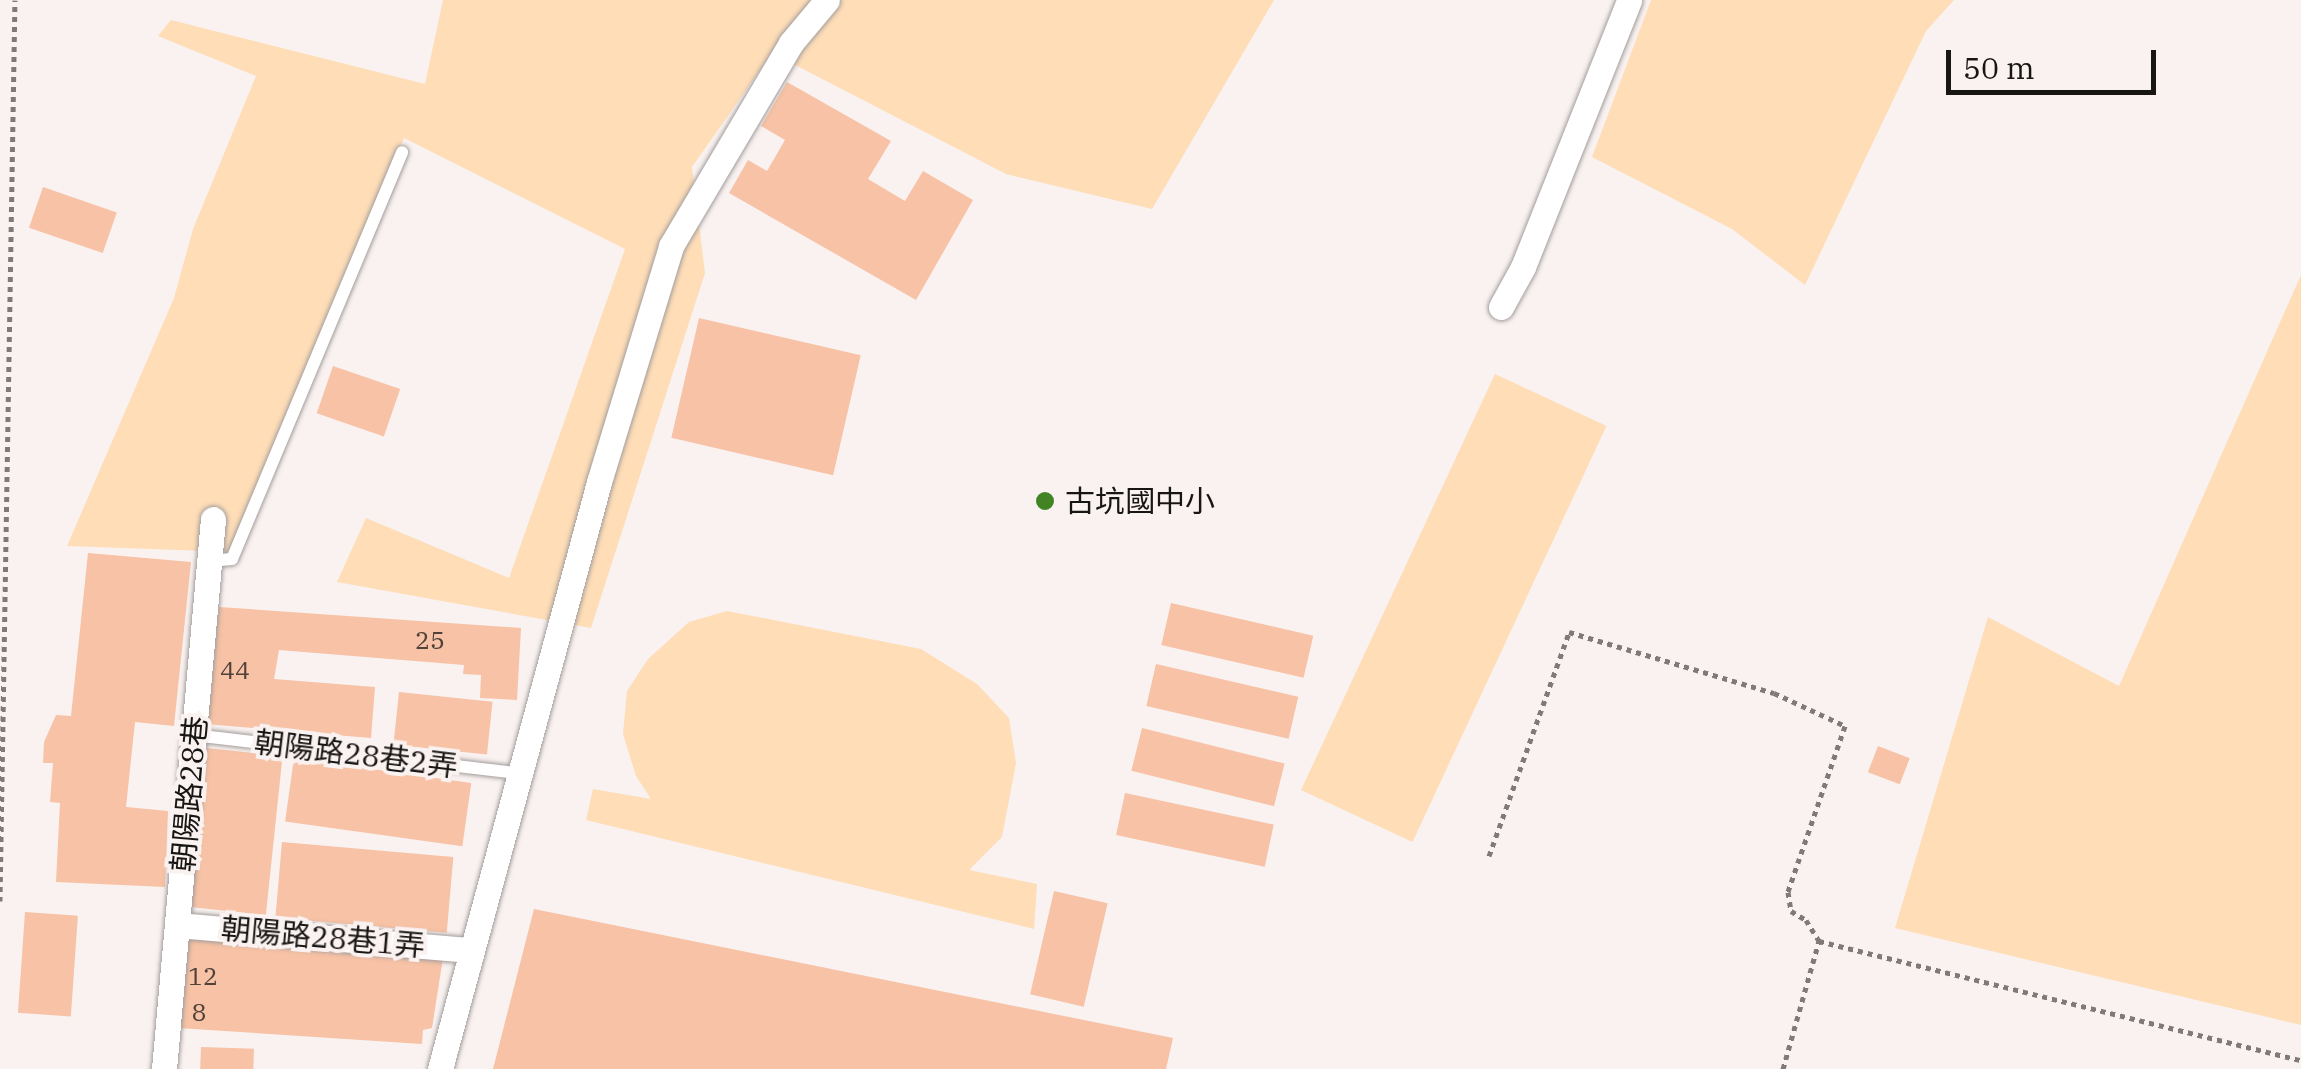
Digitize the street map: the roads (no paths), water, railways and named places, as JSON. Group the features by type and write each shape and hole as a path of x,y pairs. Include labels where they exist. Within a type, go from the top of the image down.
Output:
{"street":[{"path":"440,1069 468,950 671,246 790,43 828,0"},
{"path":"1501,307 1523,267 1628,0"},
{"name":"朝陽路28巷","path":"164,1069 213,519"},
{"name":"朝陽路28巷1弄","path":"178,925 468,950"}],"lane":[{"path":"209,561 232,559 402,152"},
{"name":"朝陽路28巷2弄","path":"194,735 518,773"}],"place":[{"name":"古坑國中小","path":"1045,501"}]}
